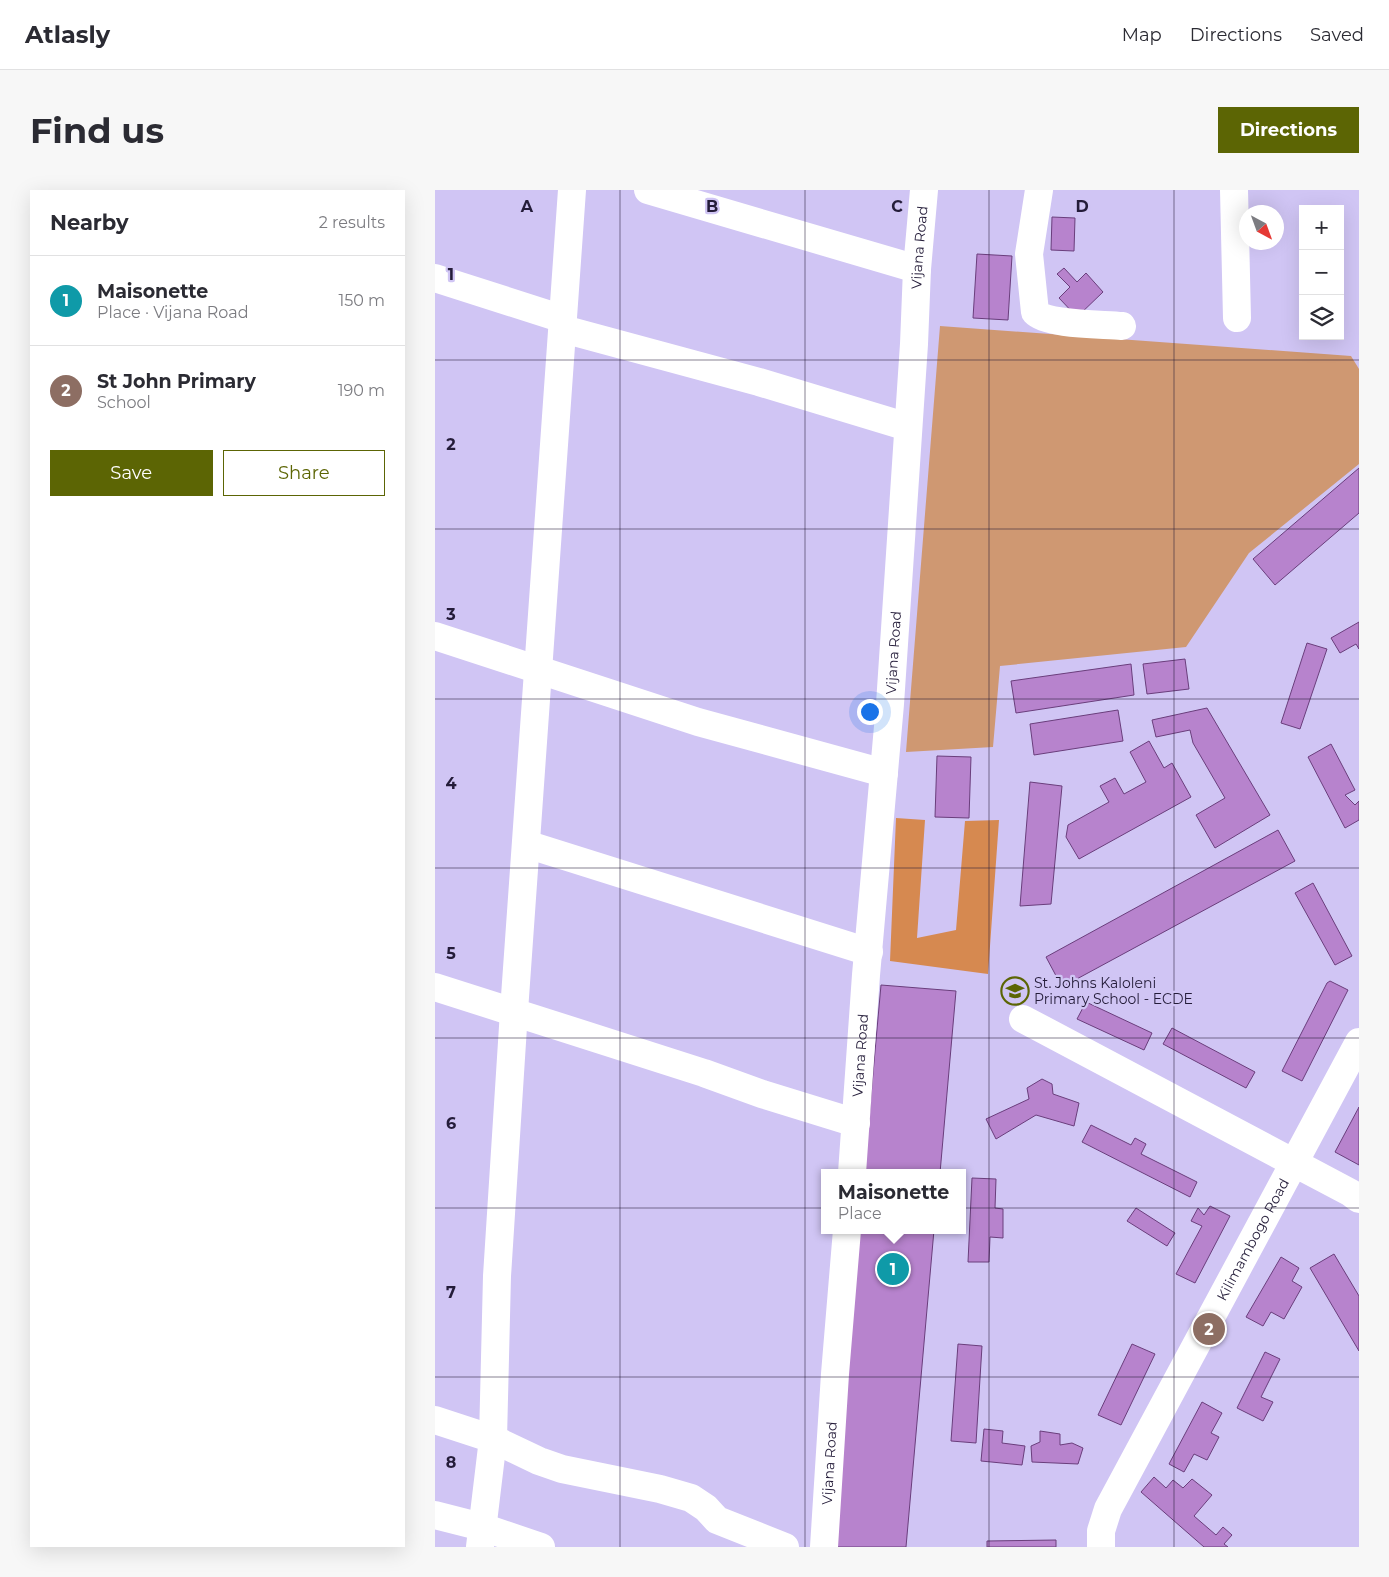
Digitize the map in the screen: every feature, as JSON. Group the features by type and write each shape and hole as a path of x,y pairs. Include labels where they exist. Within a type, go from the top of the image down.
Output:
{"street":[{"path":"481,1537 493,1439 497,1276 571,190"},
{"path":"648,190 917,269"},
{"name":"Vijana Road","path":"852,1169 890,704 917,269 924,190"},
{"path":"1039,190 1029,254 1035,312 1039,317 1055,321 1122,326"},
{"path":"1234,190 1237,318"},
{"path":"435,278 563,324 908,427"},
{"path":"435,636 698,722 884,773"},
{"path":"526,844 869,952"},
{"path":"435,987 856,1123"},
{"path":"1023,1020 1351,1193 1359,1199"},
{"name":"Kilimambogo Road","path":"1101,1547 1101,1531 1108,1509 1359,1042"},
{"name":"Vijana Road","path":"824,1547 835,1374 847,1234"},
{"path":"435,1420 493,1439 539,1461 562,1469 660,1488 691,1498 706,1508 717,1520 785,1547"},
{"path":"435,1515 481,1537 541,1547"}],"shaded area":[{"path":"940,326 1351,356 1359,369 1359,464 1249,553 1186,647 1000,666 993,747 906,752"},
{"path":"896,818 925,820 917,938 956,930 965,821 999,820 988,974 890,961"}],"building":[{"path":"1052,217 1075,218 1074,251 1051,250"},
{"path":"977,254 1012,256 1008,320 973,318"},
{"path":"1064,268 1077,282 1086,273 1103,292 1077,317 1059,298 1070,287 1057,274"},
{"path":"1359,468 1359,513 1275,585 1253,559"},
{"path":"1359,622 1359,649 1356,644 1340,653 1331,638"},
{"path":"1307,643 1327,649 1300,729 1281,723"},
{"path":"1185,659 1189,689 1147,694 1143,664"},
{"path":"1131,664 1134,695 1016,713 1011,681"},
{"path":"1207,708 1270,815 1215,848 1196,815 1225,798 1193,743 1190,730 1156,737 1152,720"},
{"path":"1118,710 1123,741 1034,755 1030,724"},
{"path":"1149,741 1164,768 1172,763 1191,797 1079,859 1066,837 1068,825 1109,802 1100,786 1115,778 1124,794 1146,782 1130,752"},
{"path":"1331,744 1355,790 1345,795 1355,805 1359,801 1359,820 1345,828 1308,757"},
{"path":"937,756 971,757 969,818 935,817"},
{"path":"1030,782 1062,786 1051,904 1020,906"},
{"path":"1278,830 1295,861 1062,987 1046,957"},
{"path":"1313,883 1352,956 1335,965 1295,893"},
{"path":"1330,981 1348,990 1302,1081 1282,1071 1327,983"},
{"path":"881,985 956,991 940,1169 864,1169"},
{"path":"1086,1002 1152,1033 1144,1050 1077,1019"},
{"path":"1172,1028 1255,1072 1246,1088 1163,1044"},
{"path":"1042,1079 1052,1084 1053,1094 1079,1103 1074,1126 1036,1115 996,1139 986,1119 1029,1099 1027,1088"},
{"path":"1359,1107 1359,1165 1335,1152"},
{"path":"1091,1125 1131,1145 1135,1138 1146,1144 1141,1154 1197,1182 1190,1197 1082,1142"},
{"path":"972,1178 996,1179 995,1208 1003,1209 1003,1238 990,1237 989,1262 968,1262"},
{"path":"1210,1206 1230,1216 1195,1283 1176,1274 1202,1226 1191,1221 1198,1208 1204,1215"},
{"path":"1136,1208 1175,1233 1167,1246 1127,1221"},
{"path":"859,1234 934,1234 906,1547 831,1547"},
{"path":"1334,1254 1359,1296 1359,1351 1310,1268"},
{"path":"1281,1257 1299,1268 1292,1281 1302,1287 1284,1319 1271,1312 1263,1326 1246,1317"},
{"path":"958,1344 982,1346 976,1443 951,1441"},
{"path":"1132,1344 1155,1354 1121,1425 1098,1415"},
{"path":"1265,1352 1280,1359 1261,1397 1273,1402 1263,1421 1237,1408"},
{"path":"1202,1402 1222,1413 1211,1433 1219,1437 1207,1460 1194,1454 1184,1472 1169,1464"},
{"path":"984,1429 1003,1431 1002,1443 1025,1446 1022,1465 981,1461"},
{"path":"1040,1431 1060,1434 1060,1445 1072,1443 1083,1448 1078,1464 1032,1462 1031,1446 1040,1442"},
{"path":"1154,1477 1166,1488 1173,1480 1183,1488 1192,1479 1212,1495 1194,1516 1216,1535 1223,1527 1232,1535 1224,1544 1228,1547 1204,1547 1141,1492"},
{"path":"1056,1540 1056,1547 987,1547 987,1541"}],"place":[{"name":"St. Johns Kaloleni Primary School - ECDE","path":"1015,991"},
{"name":"Maisonette","path":"893,1269"},
{"name":"St John Primary","path":"1209,1329"}]}
